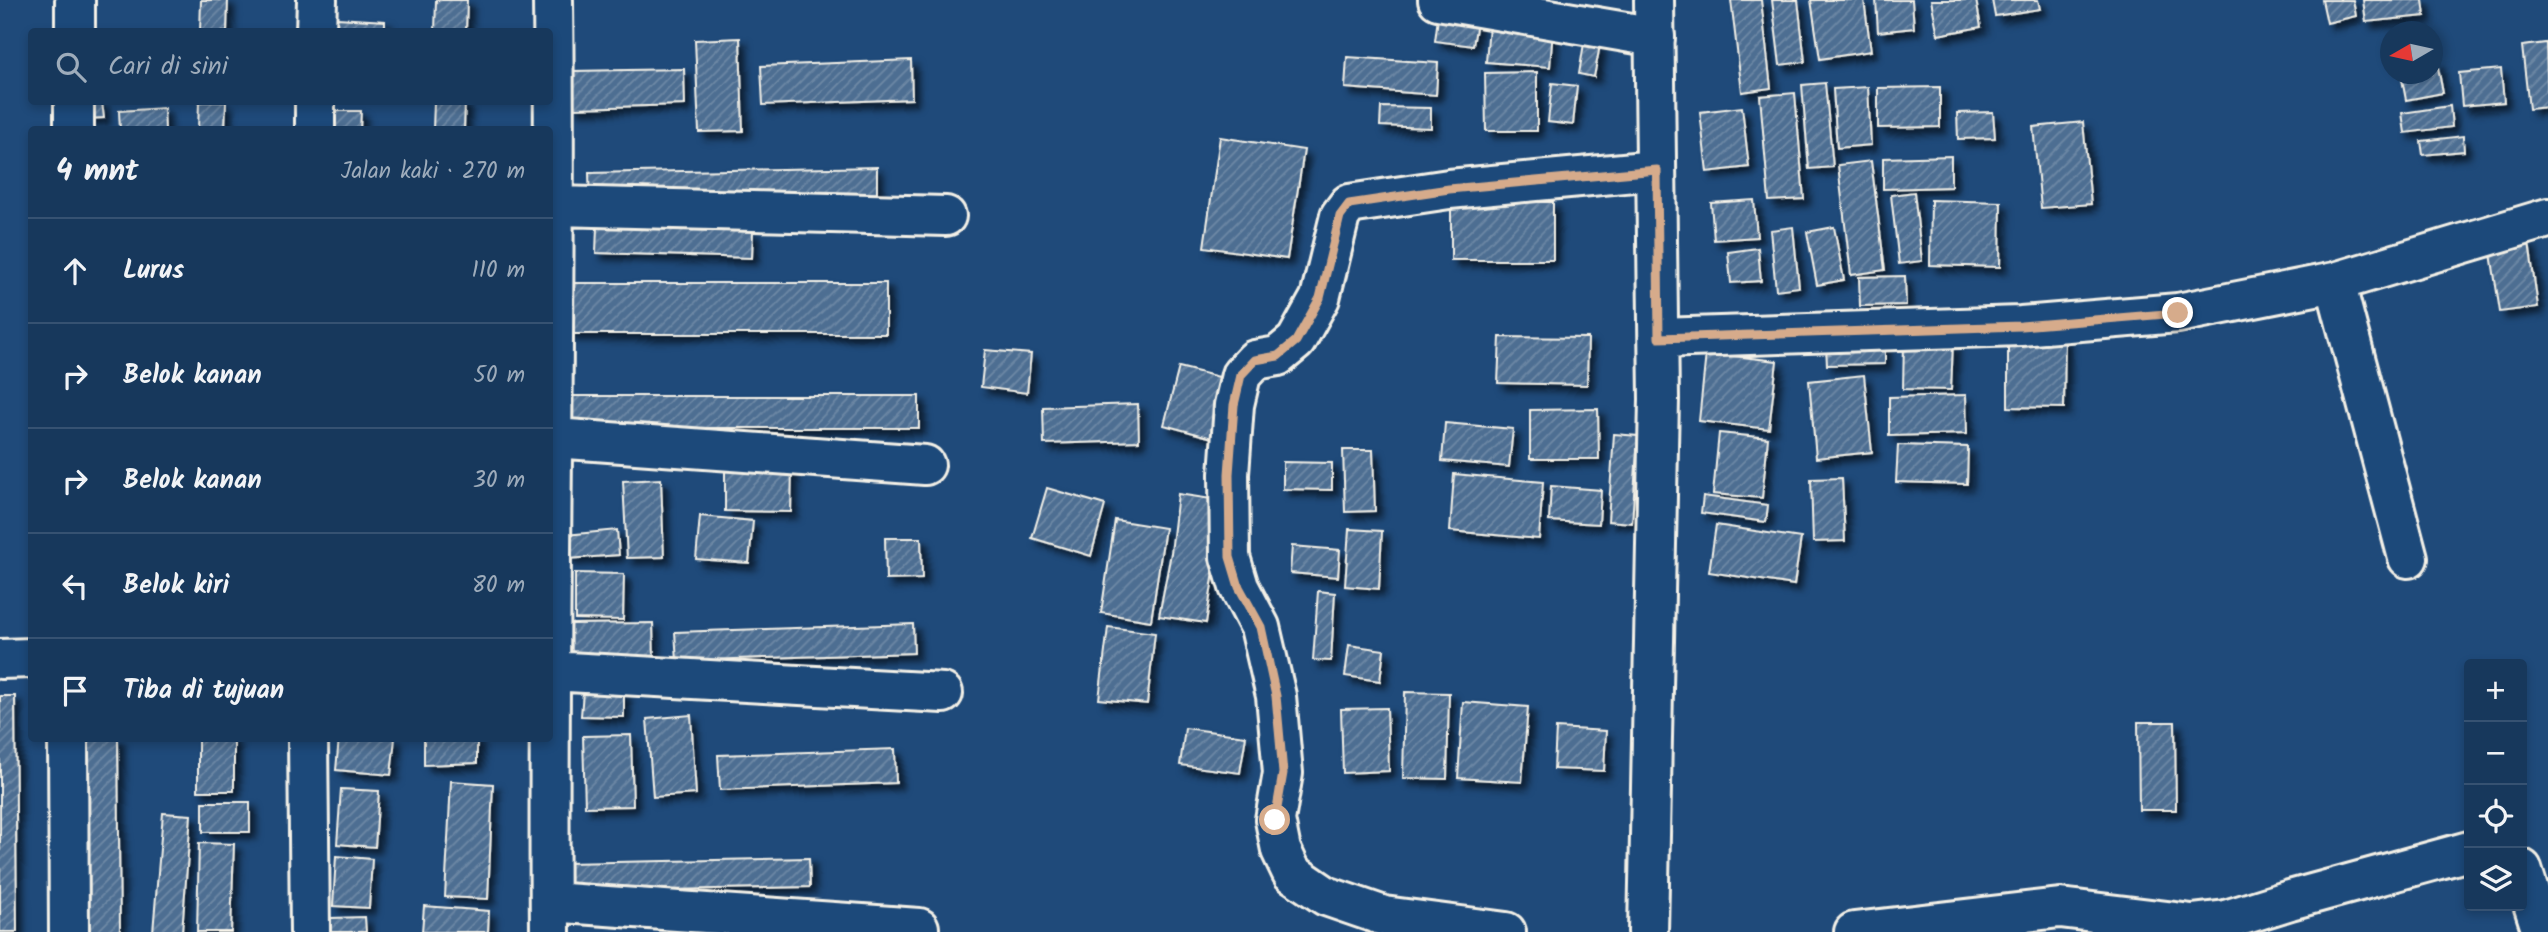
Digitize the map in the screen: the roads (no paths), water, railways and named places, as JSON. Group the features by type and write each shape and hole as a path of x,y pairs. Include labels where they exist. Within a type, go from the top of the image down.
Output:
{"street":[{"path":"75,0 75,28"},
{"path":"316,28 317,0"},
{"path":"553,0 553,496"},
{"path":"1438,0 1655,37"},
{"path":"1648,932 1659,338 1654,0"},
{"path":"74,105 74,126"},
{"path":"315,105 315,126"},
{"path":"1506,932 1384,916 1326,896 1292,873 1281,850 1275,820 1283,773 1276,696 1261,627 1239,587 1230,557 1229,474 1234,405 1241,375 1255,360 1278,356 1296,341 1320,298 1340,216 1349,204 1449,189 1657,170"},
{"path":"555,206 946,216"},
{"path":"1659,338 2021,326 2178,313 2335,282 2548,218"},
{"path":"2335,282 2408,558"},
{"path":"554,438 925,465"},
{"path":"0,659 28,658"},
{"path":"553,671 943,693"},
{"path":"68,742 69,932"},
{"path":"308,742 310,932"},
{"path":"550,742 550,917 919,928"},
{"path":"1854,932 2060,908 2192,924 2226,920 2464,852"},
{"path":"2527,885 2542,932"}]}
